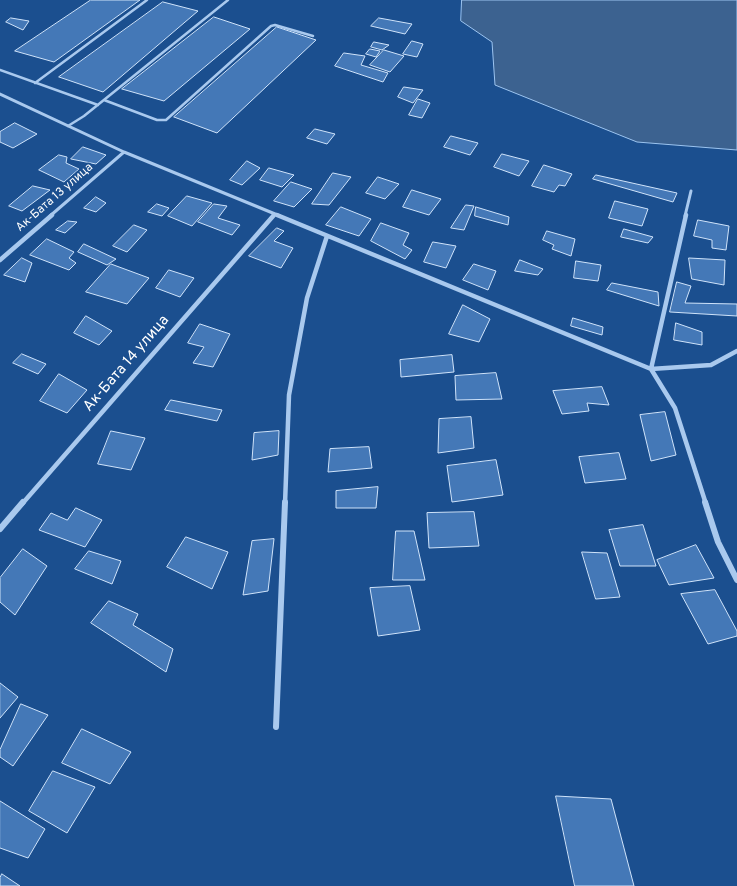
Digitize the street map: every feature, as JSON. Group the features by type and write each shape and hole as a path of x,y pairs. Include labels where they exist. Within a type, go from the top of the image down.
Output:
{"street":[{"path":"0,94 124,152 650,369 711,365 737,351"},
{"name":"Ак-Бата 13 улица","path":"0,260 124,152"},
{"path":"691,191 650,369 675,408 718,542 737,580"},
{"name":"Ак-Бата 14 улица","path":"0,529 274,215"},
{"path":"276,727 289,394 307,298 327,236"}],"lane":[{"path":"35,83 146,0"},
{"path":"68,126 98,105 228,0"},
{"path":"104,100 160,120 166,120 271,26 275,25 313,36"},
{"path":"0,70 98,105"}],"water":[{"path":"462,0 737,0 737,150 637,142 495,85 492,42 461,21"}],"building":[{"path":"91,0 140,0 54,62 15,51"},
{"path":"163,2 198,11 103,92 59,77"},
{"path":"214,17 250,29 164,101 122,89"},
{"path":"11,18 29,21 23,30 6,22"},
{"path":"379,18 412,24 405,34 371,26"},
{"path":"277,27 316,40 217,133 174,117"},
{"path":"412,41 423,44 417,57 403,54"},
{"path":"374,42 389,45 382,50 371,47"},
{"path":"370,49 380,51 376,57 366,54"},
{"path":"384,50 404,56 390,72 370,65"},
{"path":"344,53 365,56 361,65 388,73 383,82 335,66"},
{"path":"404,87 423,90 413,103 398,97"},
{"path":"418,99 430,103 422,118 409,115"},
{"path":"15,123 37,134 13,148 0,142 0,132"},
{"path":"315,129 335,134 327,144 307,138"},
{"path":"451,136 478,143 470,155 444,147"},
{"path":"83,147 106,155 96,164 71,159"},
{"path":"502,154 529,161 519,176 494,167"},
{"path":"59,155 67,157 66,163 79,169 64,182 39,170"},
{"path":"247,161 260,168 242,185 230,180"},
{"path":"544,165 572,174 565,186 559,185 554,192 532,186"},
{"path":"269,168 294,175 282,187 260,180"},
{"path":"333,173 351,177 329,205 312,204"},
{"path":"596,175 677,193 673,202 593,179"},
{"path":"378,177 399,184 385,199 366,193"},
{"path":"291,182 312,189 294,207 274,201"},
{"path":"33,186 50,190 22,211 9,206"},
{"path":"412,190 441,199 429,215 403,207"},
{"path":"187,196 212,203 192,226 168,216"},
{"path":"96,197 106,203 96,212 84,208"},
{"path":"615,201 648,209 642,226 609,218"},
{"path":"157,204 169,208 162,216 148,212"},
{"path":"214,204 227,206 218,218 240,225 232,235 198,222"},
{"path":"466,205 474,206 464,230 451,228"},
{"path":"341,207 371,219 359,236 326,225"},
{"path":"476,207 509,217 508,225 475,216"},
{"path":"698,220 729,226 726,250 712,248 712,240 694,236"},
{"path":"68,221 77,222 65,233 56,230"},
{"path":"381,223 409,233 403,245 412,250 405,259 371,241"},
{"path":"134,225 147,230 127,252 113,246"},
{"path":"277,228 284,231 274,241 293,248 281,268 249,256"},
{"path":"624,229 653,237 648,243 621,237"},
{"path":"547,231 575,239 571,256 552,249 554,245 543,240"},
{"path":"47,239 74,252 69,258 76,263 69,270 30,255"},
{"path":"433,242 456,246 446,268 424,262"},
{"path":"84,244 116,259 107,265 78,252"},
{"path":"22,258 32,263 25,282 4,275"},
{"path":"689,258 725,260 724,285 692,279"},
{"path":"520,260 543,269 538,275 515,271"},
{"path":"576,261 601,265 598,281 574,278"},
{"path":"111,264 149,278 127,304 86,292"},
{"path":"474,264 496,271 488,290 463,280"},
{"path":"169,270 194,278 180,297 156,288"},
{"path":"677,282 691,286 685,303 737,304 737,316 670,312"},
{"path":"612,283 658,292 659,306 607,290"},
{"path":"463,305 490,319 479,342 449,334"},
{"path":"86,316 112,331 99,345 74,333"},
{"path":"573,318 603,327 602,335 571,326"},
{"path":"676,323 702,332 702,345 674,340"},
{"path":"200,324 230,334 213,367 193,363 204,347 188,343"},
{"path":"22,354 46,364 38,374 13,363"},
{"path":"452,355 454,372 401,377 400,360"},
{"path":"496,373 502,399 456,400 455,376"},
{"path":"59,374 87,390 67,413 40,401"},
{"path":"602,387 609,405 587,403 589,411 562,414 553,391"},
{"path":"171,400 222,410 217,421 165,410"},
{"path":"665,412 676,455 651,461 640,415"},
{"path":"471,417 474,448 438,453 439,419"},
{"path":"111,431 145,438 131,470 98,464"},
{"path":"279,431 278,455 252,460 254,433"},
{"path":"369,447 372,468 328,472 330,449"},
{"path":"619,453 626,479 585,483 579,457"},
{"path":"496,460 503,495 452,502 447,466"},
{"path":"378,487 376,508 336,508 336,491"},
{"path":"76,508 102,520 85,547 39,530 51,513 67,520"},
{"path":"474,512 479,546 429,548 427,513"},
{"path":"643,525 656,566 620,566 609,530"},
{"path":"396,531 414,531 425,580 393,580"},
{"path":"186,537 228,552 212,589 167,567"},
{"path":"274,539 268,591 243,595 252,541"},
{"path":"696,545 714,578 669,585 657,560"},
{"path":"23,549 47,566 15,615 0,602 0,578"},
{"path":"89,551 121,561 112,584 75,569"},
{"path":"582,552 607,553 620,597 596,599"},
{"path":"410,586 420,630 378,636 370,588"},
{"path":"715,590 737,631 737,636 708,644 681,594"},
{"path":"109,601 138,614 133,625 173,649 166,672 91,623"},
{"path":"0,683 18,697 0,718"},
{"path":"21,704 48,715 13,766 0,757 0,750"},
{"path":"82,729 131,752 110,784 62,763"},
{"path":"53,771 95,787 67,833 29,811"},
{"path":"556,796 611,799 634,886 575,886"},
{"path":"0,801 45,829 28,858 0,848"},
{"path":"2,874 20,886 0,886"}]}
